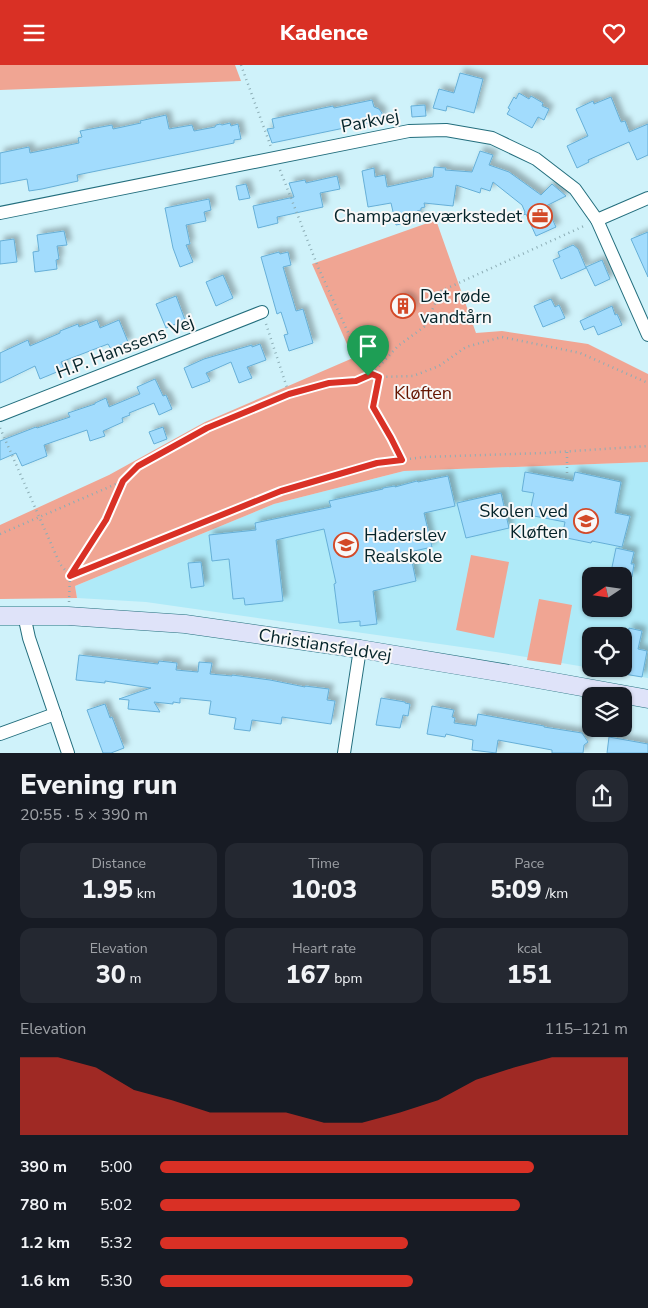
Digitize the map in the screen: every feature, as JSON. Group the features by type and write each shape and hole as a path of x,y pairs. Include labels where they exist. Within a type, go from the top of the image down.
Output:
{"street":[{"name":"Parkvej","path":"0,213 409,131 446,130 492,138 536,159 575,189 597,220 648,335"},
{"path":"597,220 648,198"},
{"name":"H.P. Hanssens Vej","path":"0,415 262,312"},
{"name":"Christiansfeldvej","path":"0,615 68,616 185,624 360,649 648,699"},
{"path":"24,615 29,638 68,753"},
{"path":"344,753 360,649"},
{"path":"0,734 55,714"}],"path":[{"path":"241,65 318,267 368,376"},
{"path":"68,616 70,576 106,520 123,481 138,466 207,428 289,394 329,383 356,381 372,374 398,346 424,327 441,291 597,220"},
{"path":"262,312 289,394"},
{"path":"372,374 379,377 413,376 439,366 466,347 502,337 580,353 648,383"},
{"path":"379,377 373,407 402,460"},
{"path":"0,428 60,564 70,576"},
{"path":"70,576 281,491 377,463 424,457 567,452 648,446"},
{"path":"567,452 567,473"},
{"path":"0,533 123,481"}],"shaded area":[{"name":"Haderslev Realskole","path":"648,462 648,678 632,675 632,627 582,627 582,666 496,652 146,602 77,598 75,586 274,504 404,471"}],"green space":[{"path":"0,65 235,65 241,81 0,90"},
{"name":"Kløften","path":"436,220 476,333 502,331 588,344 648,374 648,462 404,471 274,504 75,586 77,598 0,599 0,525 109,475 205,422 353,358 312,264"},
{"path":"471,555 509,562 494,638 456,630"},
{"path":"539,599 572,605 561,665 527,660"}],"building":[{"path":"460,73 483,79 474,113 447,106 446,111 433,108 439,89 454,93"},
{"path":"519,93 529,99 531,96 543,103 542,106 549,109 544,120 538,117 532,128 507,114 514,97 516,99"},
{"path":"611,97 621,122 625,121 629,132 648,124 648,155 637,160 629,142 588,160 589,162 577,168 567,146 588,136 576,109 593,101 594,104"},
{"path":"372,100 374,107 382,113 378,121 272,143 267,129 274,128 272,119"},
{"path":"425,105 426,116 412,117 411,106"},
{"path":"166,115 169,129 192,125 194,131 215,127 220,124 230,123 231,126 238,124 241,139 234,140 234,143 77,175 78,181 42,189 29,191 27,179 0,184 0,153 29,147 30,153 79,143 78,138 82,137 80,131 112,125 113,129"},
{"path":"480,151 493,155 489,165 509,172 541,195 552,184 566,196 546,206 556,227 536,236 526,214 523,215 525,212 522,205 493,182 490,191 481,188 480,193 456,185 453,206 424,203 425,207 417,211 419,220 396,225 391,203 368,207 362,171 374,168 375,177 385,175 387,187 433,177 434,167 446,168 445,170 472,172"},
{"path":"337,176 340,189 320,193 323,207 277,217 278,223 258,228 253,206 294,197 289,183 305,180 306,183"},
{"path":"246,184 250,198 239,200 236,186"},
{"path":"209,199 211,210 204,212 206,221 186,225 190,244 186,245 193,262 180,267 173,248 165,208"},
{"path":"64,231 67,245 57,246 59,259 56,260 57,269 35,272 33,252 39,251 37,235"},
{"path":"648,232 648,277 631,239"},
{"path":"14,239 17,262 0,264 0,241"},
{"path":"573,245 578,249 586,268 561,279 553,260 560,257 558,252"},
{"path":"279,252 280,254 288,252 291,265 283,267 296,311 303,309 313,343 289,351 284,335 288,334 281,312 277,314 261,257"},
{"path":"602,260 610,279 595,286 586,267"},
{"path":"223,275 233,298 216,306 206,282"},
{"path":"176,296 185,320 166,328 156,304"},
{"name":"Det røde vandtårn","path":"403,296 410,299 413,306 410,313 403,316 396,313 393,306 396,299"},
{"path":"551,299 555,307 559,305 565,318 543,327 534,306"},
{"path":"612,306 615,315 617,314 622,325 598,335 594,326 584,330 580,321"},
{"path":"97,320 100,328 119,320 128,342 111,349 108,344 61,362 64,369 40,379 35,366 0,383 0,353 28,340 30,346 78,324 79,327"},
{"path":"260,344 266,360 247,367 252,378 239,383 231,362 206,373 210,381 192,388 184,368 204,359"},
{"path":"155,379 163,396 166,395 172,409 159,415 154,403 129,413 130,415 122,418 123,422 103,431 105,436 90,441 87,430 44,445 47,456 22,466 16,453 0,460 0,441 36,427 70,417 68,413 95,404 106,398 109,407 140,394 137,387"},
{"path":"163,427 167,439 154,444 149,432"},
{"path":"525,472 573,481 575,472 621,482 615,513 630,516 622,547 562,537 565,522 534,516 534,513 530,512 534,493 522,491"},
{"path":"448,476 455,506 424,513 432,547 410,552 416,581 373,591 377,624 360,626 360,621 339,623 334,584 336,583 324,529 276,540 283,601 245,605 244,598 233,599 229,559 212,561 209,535 256,530 255,523 331,507 329,501 383,488"},
{"path":"501,493 509,528 466,538 457,503"},
{"path":"616,548 634,552 631,564 634,564 632,577 632,567 612,567"},
{"path":"201,562 204,586 191,588 188,563"},
{"path":"632,629 642,631 638,649 647,651 642,677 632,675"},
{"path":"79,655 158,664 159,661 177,663 176,670 198,672 199,662 212,663 210,674 232,675 329,689 327,700 335,701 331,724 282,717 281,724 252,720 250,731 234,729 236,718 209,714 211,701 180,698 180,703 154,702 160,712 128,709 129,700 119,699 151,688 105,681 105,683 76,680"},
{"path":"381,698 410,704 408,716 403,715 400,728 376,725"},
{"path":"105,704 124,748 111,753 103,753 87,710"},
{"path":"432,706 454,710 452,717 455,718 454,723 476,726 478,714 582,733 582,737 585,737 588,742 584,745 583,753 552,753 552,750 498,740 496,753 472,750 473,740 446,734 445,737 427,734"},
{"path":"609,737 648,744 648,753 607,753"}],"place":[{"name":"Champagneværkstedet","path":"540,216"},
{"name":"Det røde vandtårn","path":"403,306"},
{"name":"Skolen ved Kløften","path":"586,521"},
{"name":"Haderslev Realskole","path":"346,545"}],"route":[{"path":"372,374 379,377 373,407 402,460 377,463 281,491 70,576 106,520 123,481 138,466 207,428 289,394 329,383 356,381 368,376 372,374"}]}
